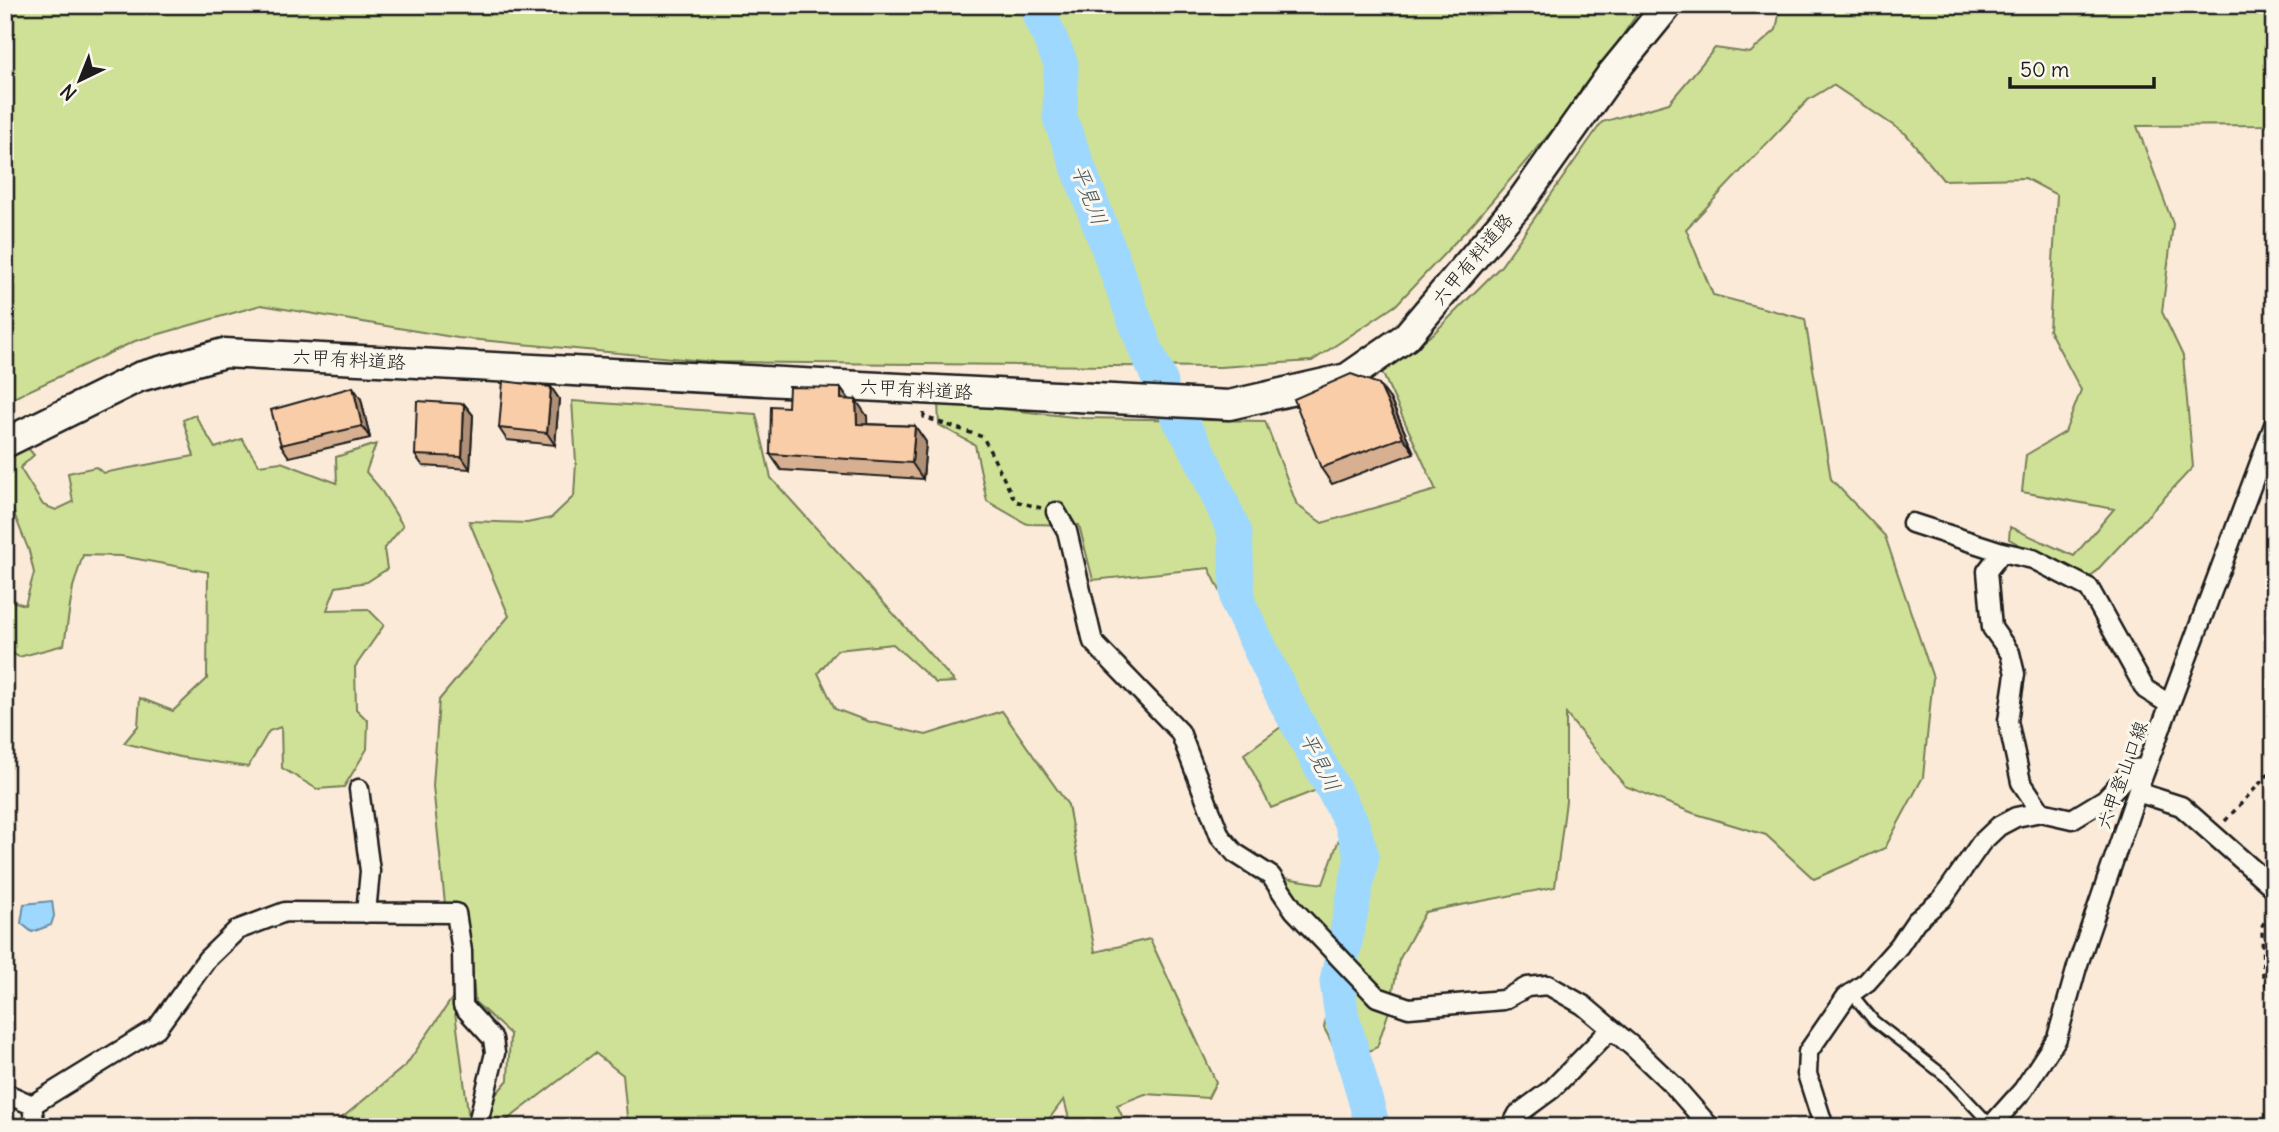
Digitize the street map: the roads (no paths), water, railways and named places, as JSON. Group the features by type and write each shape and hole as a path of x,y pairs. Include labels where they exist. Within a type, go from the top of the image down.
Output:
{"main road":[{"name":"六甲有料道路","path":"5,443 139,377 224,354 1229,405 1347,378 1406,337 1522,200 1610,76 1668,5"}],"street":[{"name":"六甲登山口線","path":"1990,1126 2023,1090 2057,1038 2077,967 2137,792 2274,425"},
{"path":"1056,512 1067,531 1093,642 1180,732 1220,836 1235,853 1271,876 1294,911 1377,997 1409,1007 1503,1000 1527,987 1548,985 1583,1005 1611,1029 1675,1087 1710,1127"},
{"path":"1912,523 2002,552 2034,559 2089,588 2145,689 2169,704"},
{"path":"2002,552 1987,570 1992,628 2010,653 2014,674 2008,721 2021,782 2041,812"},
{"path":"1824,1127 1807,1074 1808,1052 1851,993 1867,982 1899,946 1916,921 1942,899 1981,843 1999,826 2016,817 2041,812 2072,819 2105,799 2133,769 2146,768"},
{"path":"359,789 370,871 366,913"},
{"path":"2137,792 2181,806 2274,888"},
{"path":"32,1105 157,1028 207,959 237,930 285,912 456,914 462,951 463,1006 493,1039 495,1053 477,1127"},
{"path":"1511,1127 1518,1114 1552,1089 1611,1029"},
{"path":"5,1093 32,1105"},
{"path":"32,1105 34,1120 40,1127"}],"lane":[{"path":"1851,993 1874,1021 1945,1076 1990,1126"}],"water":[{"path":"52,901 54,916 51,925 32,932 21,923 24,904"}],"waterway":[{"name":"平見川","path":"1036,5 1061,64 1060,118 1146,350 1161,383"},
{"name":"平見川","path":"1177,415 1200,455 1235,533 1238,603 1286,702 1351,822 1362,856 1337,982 1342,1017 1373,1127"}]}
